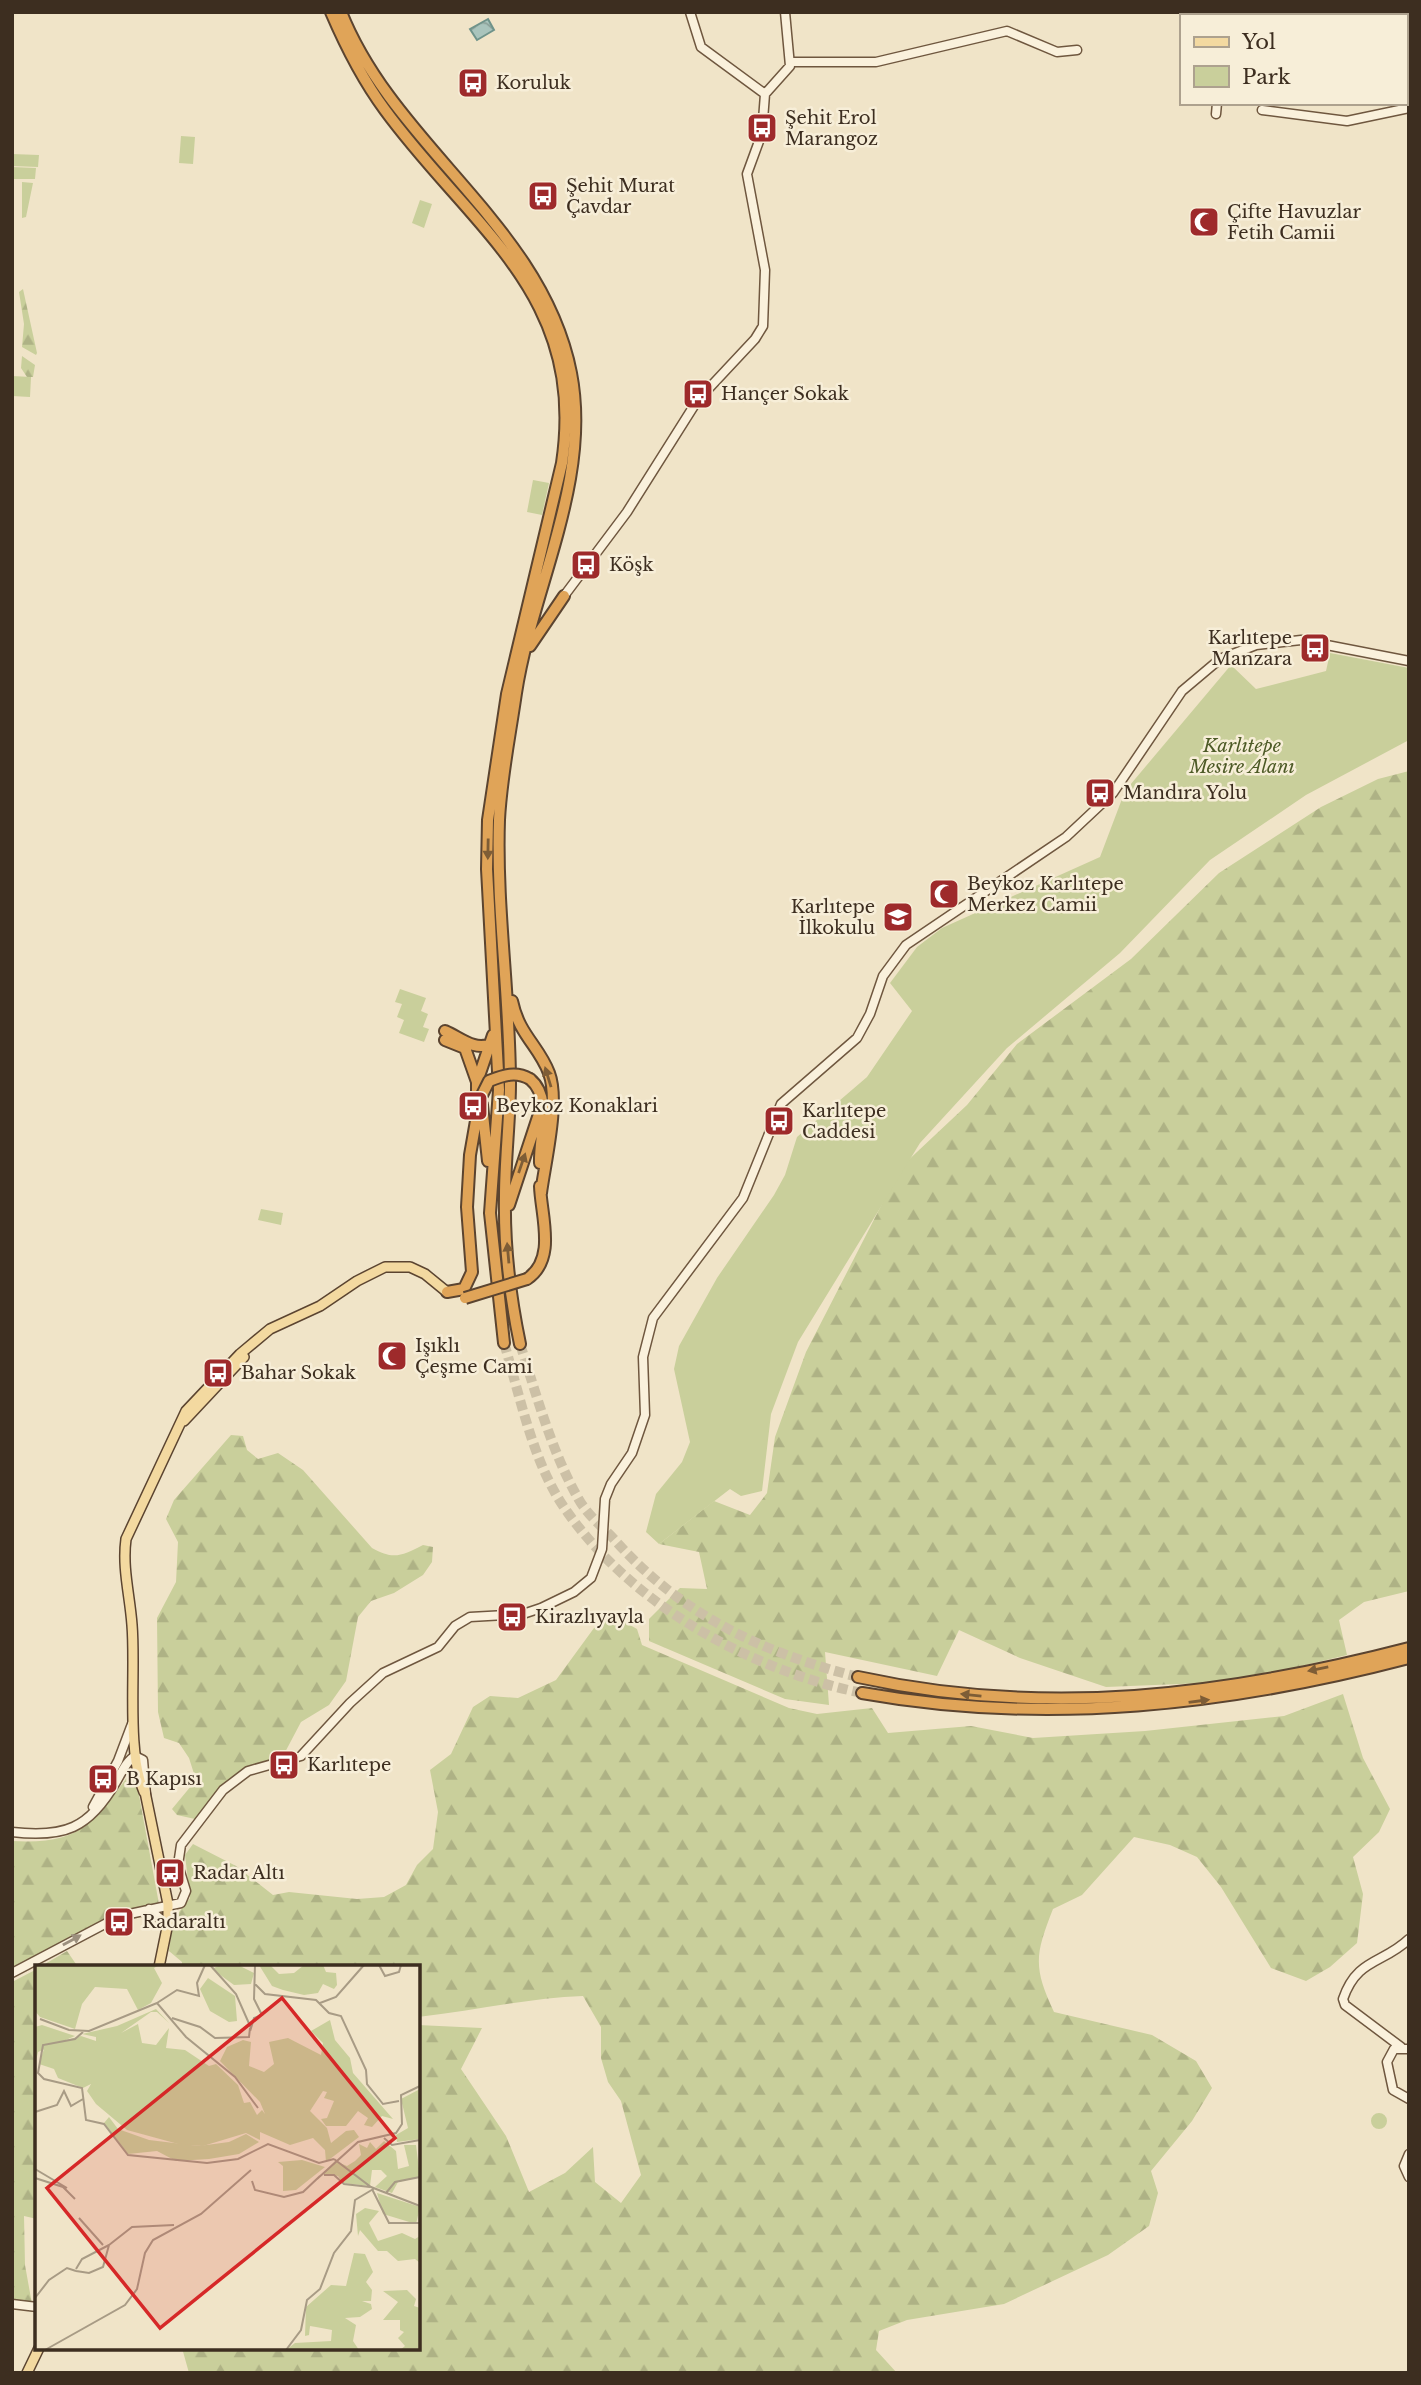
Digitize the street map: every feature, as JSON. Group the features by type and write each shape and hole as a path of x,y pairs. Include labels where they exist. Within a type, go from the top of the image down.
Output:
{"highway":[{"path":"331,12 350,56 510,257 533,292 549,326 562,378 566,437 541,591 532,609 499,816 499,887 508,985 510,1082 505,1226 513,1308 520,1344"},
{"path":"341,12 356,48 389,107"},
{"path":"490,1213 499,1090 487,869 488,820 507,694 547,548"},
{"path":"541,591 552,599 562,597"},
{"path":"523,660 562,597"},
{"path":"532,609 562,597"},
{"path":"532,609 553,609"},
{"path":"523,660 542,636"},
{"path":"508,985 516,1022 550,1074 552,1103 541,1193"},
{"path":"477,1082 496,1025"},
{"path":"447,1292 464,1289 472,1272 467,1190 477,1115 477,1082 465,1048 445,1035 482,1048 491,1044"},
{"path":"447,1292 458,1300 527,1279 537,1273 543,1261 539,1148 543,1101 536,1084 530,1079 518,1074 504,1075 489,1081 482,1100 467,1190"},
{"path":"482,1100 487,1138 490,1213 504,1343"},
{"path":"505,1226 513,1189 543,1101"},
{"path":"858,1677 911,1688 996,1698 1115,1699 1167,1695 1271,1680 1409,1648"},
{"path":"862,1693 965,1707 1132,1708 1171,1705 1321,1681 1409,1658"}],"main road":[{"path":"690,12 701,47 765,94"},
{"path":"562,597 627,512 697,401 755,339 763,326 765,270 747,174 762,133 765,94 785,74 790,62 785,12"},
{"path":"790,62 876,62 1007,31 1057,52 1077,50"},
{"path":"1216,114 1217,105"},
{"path":"1262,110 1347,121 1409,107"},
{"path":"166,1922 181,1903 184,1889 178,1865 181,1845 223,1790 248,1771 301,1756 350,1703 383,1673 438,1647 455,1626 470,1617 523,1614 574,1592 591,1578 603,1549 606,1499 611,1484 632,1452 645,1415 643,1357 653,1318 743,1198 780,1104 857,1038 870,1014 883,976 906,944 1066,837 1113,793 1182,691 1220,659 1256,645 1301,640 1409,662"},
{"path":"167,1906 138,1757 125,1546 179,1425 193,1402 237,1354 270,1329 320,1306 357,1281 385,1268 410,1267 425,1274 447,1292"},
{"path":"179,1425 214,1391 237,1354 254,1341"},
{"path":"44,1835 76,1822 90,1811 118,1761 135,1707"},
{"path":"12,1832 44,1835 64,1832 83,1823 112,1789 130,1759 138,1757"},
{"path":"159,1864 167,1893 159,1965"},
{"path":"167,1893 176,1896 184,1889"},
{"path":"167,1906 184,1889"},
{"path":"12,1973 120,1916 181,1903"},
{"path":"149,1909 166,1922"},
{"path":"1405,2048 1345,2005 1343,1999 1352,1979 1369,1962 1400,1948 1409,1938"},
{"path":"1405,2048 1391,2051 1388,2058 1390,2084 1398,2095 1409,2099"},
{"path":"1409,2154 1404,2166 1409,2177"},
{"path":"12,2304 35,2307"},
{"path":"27,2373 37,2350"}],"green space":[{"path":"181,136 195,137 193,164 179,163"},
{"path":"12,154 39,155 38,167 12,166"},
{"path":"12,167 36,168 35,179 12,179"},
{"path":"22,182 33,183 26,217 22,218"},
{"path":"420,200 432,204 424,228 412,223"},
{"path":"23,289 36,355 22,347 24,324 19,292"},
{"path":"22,356 35,365 33,377 27,377 21,368"},
{"path":"12,376 31,377 30,397 12,396"},
{"path":"533,480 549,483 542,515 527,512"},
{"name":"Karlıtepe Mesire Alanı","path":"1330,653 1409,668 1409,740 1306,795 1210,860 1120,953 1007,1048 920,1143 798,1342 771,1414 762,1491 741,1496 730,1489 659,1544 646,1532 656,1494 682,1462 690,1442 674,1369 679,1346 717,1278 774,1195 785,1175 797,1137 867,1077 912,1011 890,983 917,947 942,928 1100,857 1125,791 1231,665 1256,689 1326,671"},
{"path":"1409,771 1409,1591 1364,1602 1339,1620 1347,1655 1276,1672 1204,1683 1106,1687 1020,1658 959,1630 937,1676 825,1652 829,1705 785,1699 649,1641 649,1619 680,1588 707,1589 699,1552 659,1544 714,1501 750,1515 767,1493 775,1437 806,1352 901,1167 967,1105 1017,1044 1131,959 1219,873 1321,807 1378,779"},
{"path":"400,989 426,998 421,1011 428,1014 423,1027 429,1029 424,1042 399,1033 404,1020 397,1017 402,1004 395,1002"},
{"path":"261,1209 283,1213 281,1225 258,1220"},
{"path":"231,1435 243,1436 247,1450 258,1459 278,1453 303,1470 372,1548 386,1554 398,1555 423,1545 433,1547 432,1562 423,1575 394,1593 371,1601 358,1617 346,1681 329,1705 301,1722 282,1758 225,1784 195,1819 177,1815 172,1809 196,1780 189,1758 179,1743 164,1738 158,1712 157,1618 176,1582 178,1542 166,1519 174,1500"},
{"path":"614,1616 637,1629 642,1645 789,1708 817,1714 872,1708 888,1733 971,1726 1033,1738 1145,1731 1284,1716 1343,1694 1363,1758 1390,1809 1379,1832 1353,1857 1363,1894 1357,1943 1330,1967 1306,1981 1271,1968 1221,1887 1197,1857 1170,1845 1134,1837 1082,1895 1053,1909 1043,1938 1039,1961 1042,1983 1054,2012 1152,2035 1196,2061 1212,2088 1192,2121 1151,2171 1158,2193 1149,2226 1108,2255 1004,2304 907,2320 879,2331 876,2350 897,2373 189,2373 183,2350 420,2350 420,2025 482,2028 461,2069 506,2136 529,2192 565,2173 593,2147 595,2182 621,2203 641,2175 621,2101 608,2082 601,2058 601,2027 583,1996 542,1999 420,2017 420,1965 182,1965 169,1951 173,1920 190,1898 185,1855 193,1844 236,1866 273,1895 289,1892 357,1899 384,1897 406,1885 417,1865 433,1849 438,1812 430,1770 451,1754 473,1707 490,1696 518,1698 556,1680 594,1628"},
{"path":"134,1768 159,1904 116,1914 12,1972 12,1841 56,1839 72,1834 97,1815"},
{"path":"67,1951 77,1965 43,1965"},
{"path":"35,1970 35,2219 24,2216 25,2265 32,2304 12,2302 12,1982"},
{"path":"1376,2113 1382,2113 1387,2121 1385,2127 1376,2129 1371,2124 1371,2118"}],"water":[{"path":"488,19 494,30 477,40 470,29"}],"tunnel":[{"path":"504,1343 529,1431 546,1474 568,1513 595,1547 627,1578 698,1630 779,1668 820,1683 862,1693"},
{"path":"520,1344 552,1442 568,1480 585,1509 639,1565 694,1609 724,1627 788,1655 858,1677"}],"place":[{"name":"Koruluk","path":"473,83"},
{"name":"Şehit Erol Marangoz","path":"762,128"},
{"name":"Şehit Murat Çavdar","path":"543,196"},
{"name":"Çifte Havuzlar Fetih Camii","path":"1204,222"},
{"name":"Hançer Sokak","path":"698,394"},
{"name":"Köşk","path":"586,565"},
{"name":"Karlıtepe Manzara","path":"1315,648"},
{"name":"Mandıra Yolu","path":"1100,793"},
{"name":"Beykoz Karlıtepe Merkez Camii","path":"944,894"},
{"name":"Karlıtepe İlkokulu","path":"898,917"},
{"name":"Beykoz Konaklari","path":"473,1106"},
{"name":"Karlıtepe Caddesi","path":"779,1121"},
{"name":"Işıklı Çeşme Cami","path":"392,1356"},
{"name":"Bahar Sokak","path":"218,1373"},
{"name":"Kirazlıyayla","path":"512,1617"},
{"name":"Karlıtepe","path":"284,1765"},
{"name":"B Kapısı","path":"103,1779"},
{"name":"Radar Altı","path":"170,1873"},
{"name":"Radaraltı","path":"119,1922"}]}
